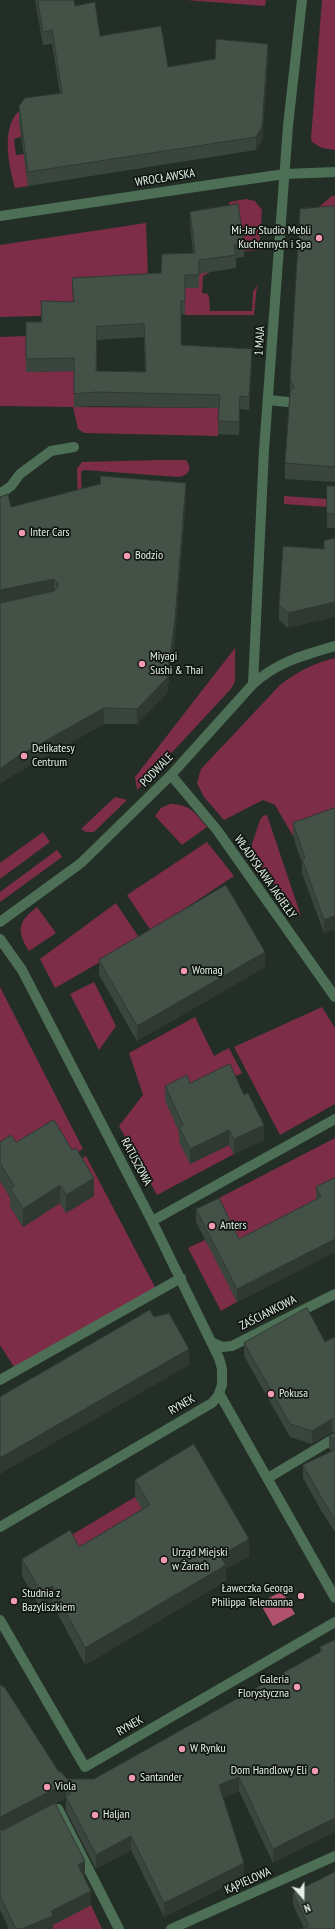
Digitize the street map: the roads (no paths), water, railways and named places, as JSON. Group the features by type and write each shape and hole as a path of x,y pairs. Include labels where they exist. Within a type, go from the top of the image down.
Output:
{"street":[{"name":"1 MAJA","path":"253,684 256,592 268,400 288,126 302,0"},
{"name":"WROCŁAWSKA","path":"0,216 285,174 335,172"},
{"path":"268,400 288,402"},
{"path":"0,494 11,486 20,474 51,451 74,447"},
{"name":"PODWALE","path":"0,922 81,863 171,775 253,684 265,673 278,665 309,653 335,646"},
{"name":"WŁADYSŁAWA JAGIEŁŁY","path":"171,775 217,830 335,997"},
{"name":"RATUSZOWA","path":"0,939 22,970 181,1278 211,1342 222,1370 219,1393 212,1403"},
{"path":"152,1221 335,1119"},
{"path":"0,1380 181,1278"},
{"name":"ZAŚCIANKOWA","path":"211,1342 223,1347 232,1346 335,1294"},
{"path":"219,1393 335,1598"},
{"name":"RYNEK","path":"0,1528 212,1403"},
{"path":"268,1478 335,1438"},
{"name":"RYNEK","path":"0,1620 85,1767 335,1622"},
{"path":"58,1808 119,1929"},
{"name":"KĄPIELOWA","path":"171,1929 335,1856"}],"place":[{"name":"Mi-Jar Studio Mebli Kuchennych i Spa","path":"319,238"},
{"name":"Inter Cars","path":"22,533"},
{"name":"Bodzio","path":"127,556"},
{"name":"Miyagi Sushi & Thai","path":"142,664"},
{"name":"Delikatesy Centrum","path":"24,756"},
{"name":"Womag","path":"184,971"},
{"name":"Anters","path":"212,1226"},
{"name":"Pokusa","path":"271,1394"},
{"name":"Urząd Miejski w Żarach","path":"164,1560"},
{"name":"Ławeczka Georga Philippa Telemanna","path":"301,1596"},
{"name":"Studnia z Bazyliszkiem","path":"14,1601"},
{"name":"Galeria Florystyczna","path":"297,1687"},
{"name":"W Rynku","path":"182,1749"},
{"name":"Dom Handlowy Eli","path":"315,1771"},
{"name":"Santander","path":"132,1778"},
{"name":"Viola","path":"47,1787"},
{"name":"Haljan","path":"95,1815"}]}
